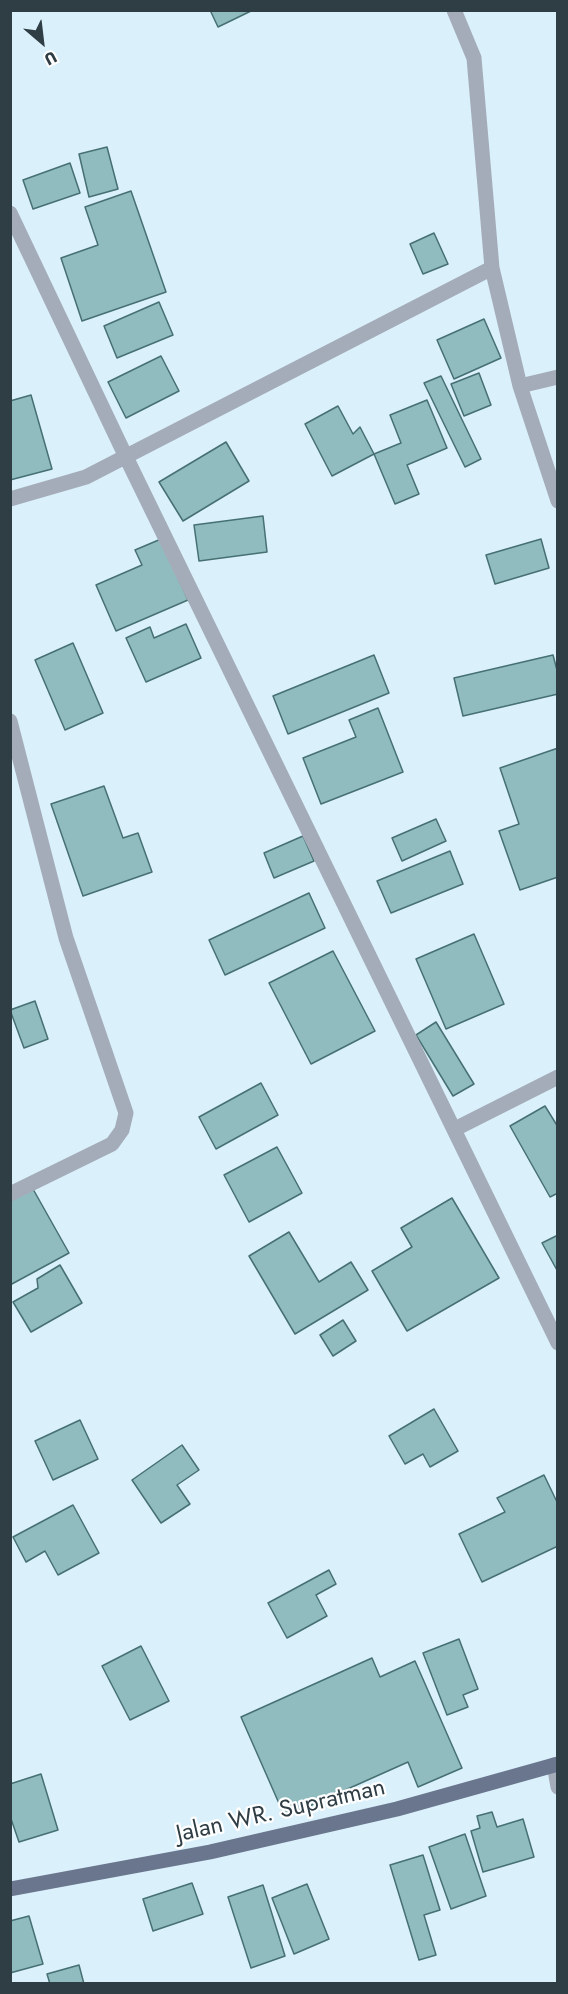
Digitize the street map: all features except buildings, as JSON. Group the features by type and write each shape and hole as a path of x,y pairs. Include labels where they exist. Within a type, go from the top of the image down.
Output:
{"main road":[{"name":"Jalan WR. Supratman","path":"10,1889 210,1852 397,1809 556,1765"}],"street":[{"path":"454,10 474,58 492,268 520,386 558,501"},
{"path":"10,213 126,457 558,1342"},
{"path":"10,499 86,477 492,268"},
{"path":"520,386 558,377"},
{"path":"10,721 66,938 126,1113 122,1130 112,1144 10,1194"},
{"path":"455,1129 558,1077"},
{"path":"556,1765 558,1787"}]}
